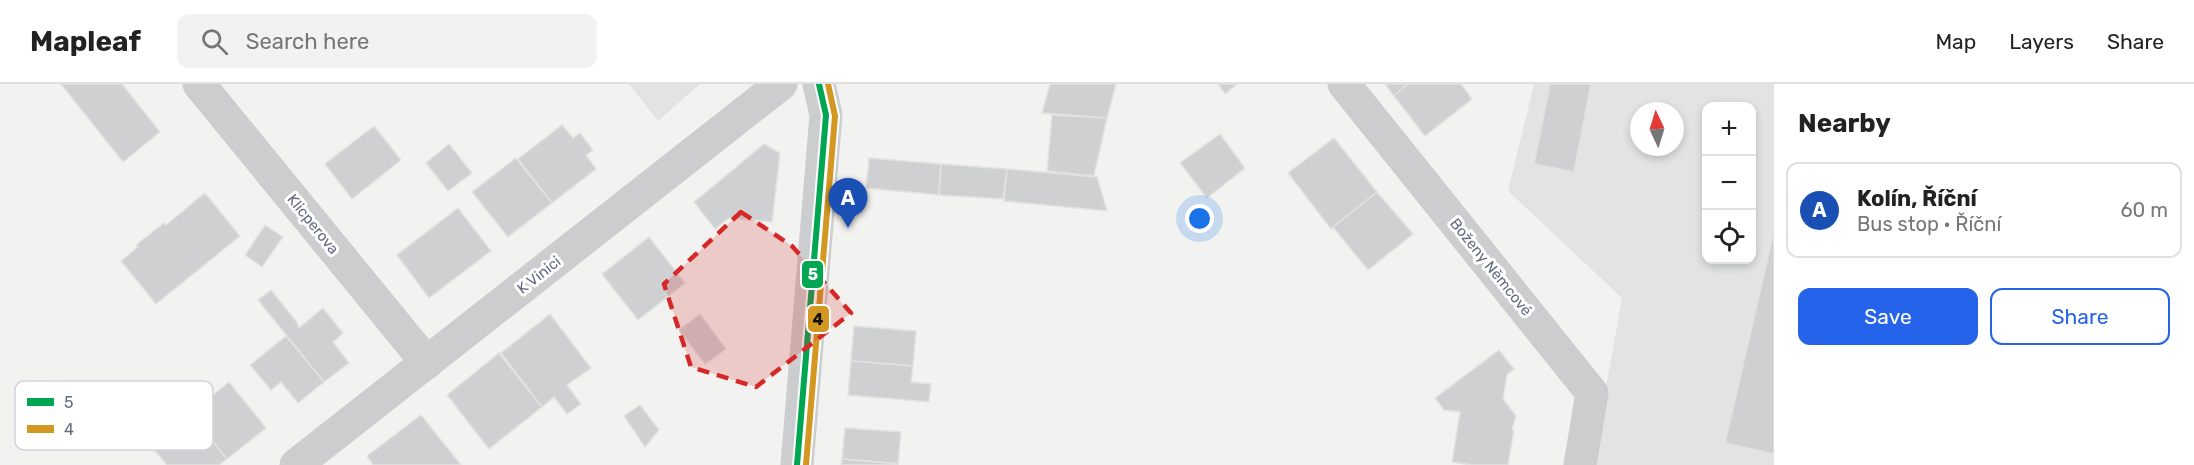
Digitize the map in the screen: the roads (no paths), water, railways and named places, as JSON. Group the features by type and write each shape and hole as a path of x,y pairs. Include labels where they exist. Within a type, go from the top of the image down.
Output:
{"street":[{"name":"Klicperova","path":"199,84 427,363"},
{"name":"K Vinici","path":"296,465 781,84"},
{"path":"797,465 826,115 819,84"},
{"name":"Boženy Němcové","path":"1344,84 1592,393 1580,465"}],"place":[{"name":"Kolín, Říční","path":"848,228"}]}
